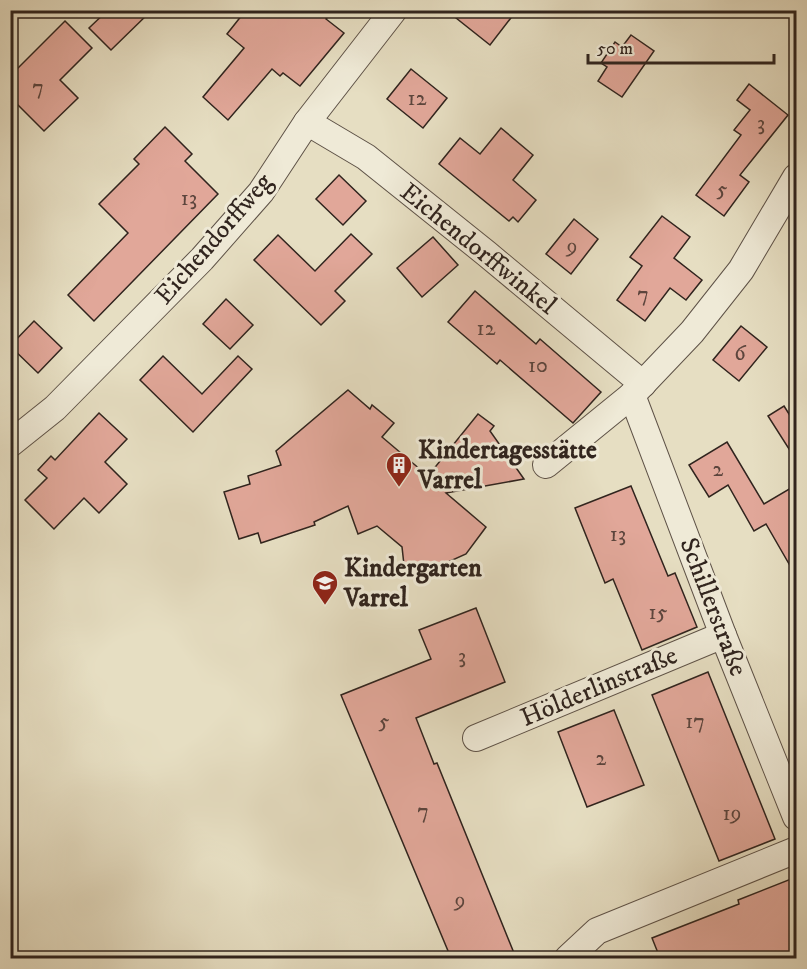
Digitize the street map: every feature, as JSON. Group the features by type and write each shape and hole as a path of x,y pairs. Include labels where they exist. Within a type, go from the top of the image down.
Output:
{"street":[{"name":"Eichendorffweg","path":"10,444 55,408 202,259 261,192 307,122 393,10"},
{"name":"Eichendorffwinkel","path":"307,122 366,157 487,254 638,390"},
{"path":"546,465 638,390 692,332 741,270 796,177"},
{"name":"Schillerstraße","path":"638,390 723,635 796,817"},
{"name":"Hölderlinstraße","path":"476,738 723,635"},
{"path":"568,958 597,932 796,850"}],"building":[{"path":"108,10 152,10 111,50 89,28"},
{"path":"246,10 334,10 326,19 344,33 300,86 283,73 280,76 272,69 228,120 203,97 244,48 227,34"},
{"path":"446,10 517,10 490,45"},
{"path":"65,21 92,48 60,80 78,98 44,131 10,97 10,76"},
{"path":"631,35 654,51 622,97 598,81 607,67 601,63 615,42 622,47"},
{"path":"411,69 447,98 423,128 387,99"},
{"path":"749,84 788,115 740,175 749,182 724,216 696,195 741,135 734,130 750,110 737,100"},
{"path":"165,127 192,154 185,161 218,194 94,321 68,295 128,233 99,204 139,164 134,159"},
{"path":"501,128 533,155 513,180 536,200 518,222 513,217 509,221 439,164 460,138 480,154"},
{"path":"339,175 366,201 343,225 316,199"},
{"path":"662,216 690,237 674,258 702,280 686,300 670,288 645,321 617,300 642,266 630,257"},
{"path":"574,219 598,239 571,274 546,254"},
{"path":"351,234 372,254 335,291 345,301 321,325 254,260 278,235 315,271"},
{"path":"433,237 458,265 422,297 397,268"},
{"path":"475,291 536,344 540,339 601,392 573,423 500,360 497,364 448,322"},
{"path":"226,299 253,325 230,349 203,324"},
{"path":"34,321 62,348 38,373 10,346"},
{"path":"741,326 767,347 739,381 713,360"},
{"path":"163,356 202,394 238,356 252,369 193,432 140,380"},
{"path":"348,390 370,409 372,405 394,423 382,437 428,476 478,414 494,426 490,431 524,479 446,493 486,527 466,554 437,567 404,565 402,547 377,526 358,534 348,506 314,522 315,525 261,543 258,533 239,539 224,492 250,484 248,476 281,465 276,451"},
{"path":"784,406 796,425 796,460 768,416"},
{"path":"99,413 127,439 105,462 127,484 99,513 84,498 54,529 25,500 47,478 38,470 51,456 55,460"},
{"path":"727,442 764,504 796,485 796,576 766,524 754,531 728,485 709,497 689,465"},
{"path":"631,486 668,576 675,573 697,627 642,650 613,579 605,583 575,508"},
{"path":"476,608 505,682 416,718 434,764 437,763 516,958 451,958 341,695 431,659 419,630"},
{"path":"708,672 775,839 719,861 652,695"},
{"path":"614,710 644,785 587,807 558,732"},
{"path":"796,877 796,958 660,958 652,938 739,904 738,900"}],"place":[{"name":"Kindertagesstätte Varrel","path":"399,488"},
{"name":"Kindergarten Varrel","path":"325,606"}]}
